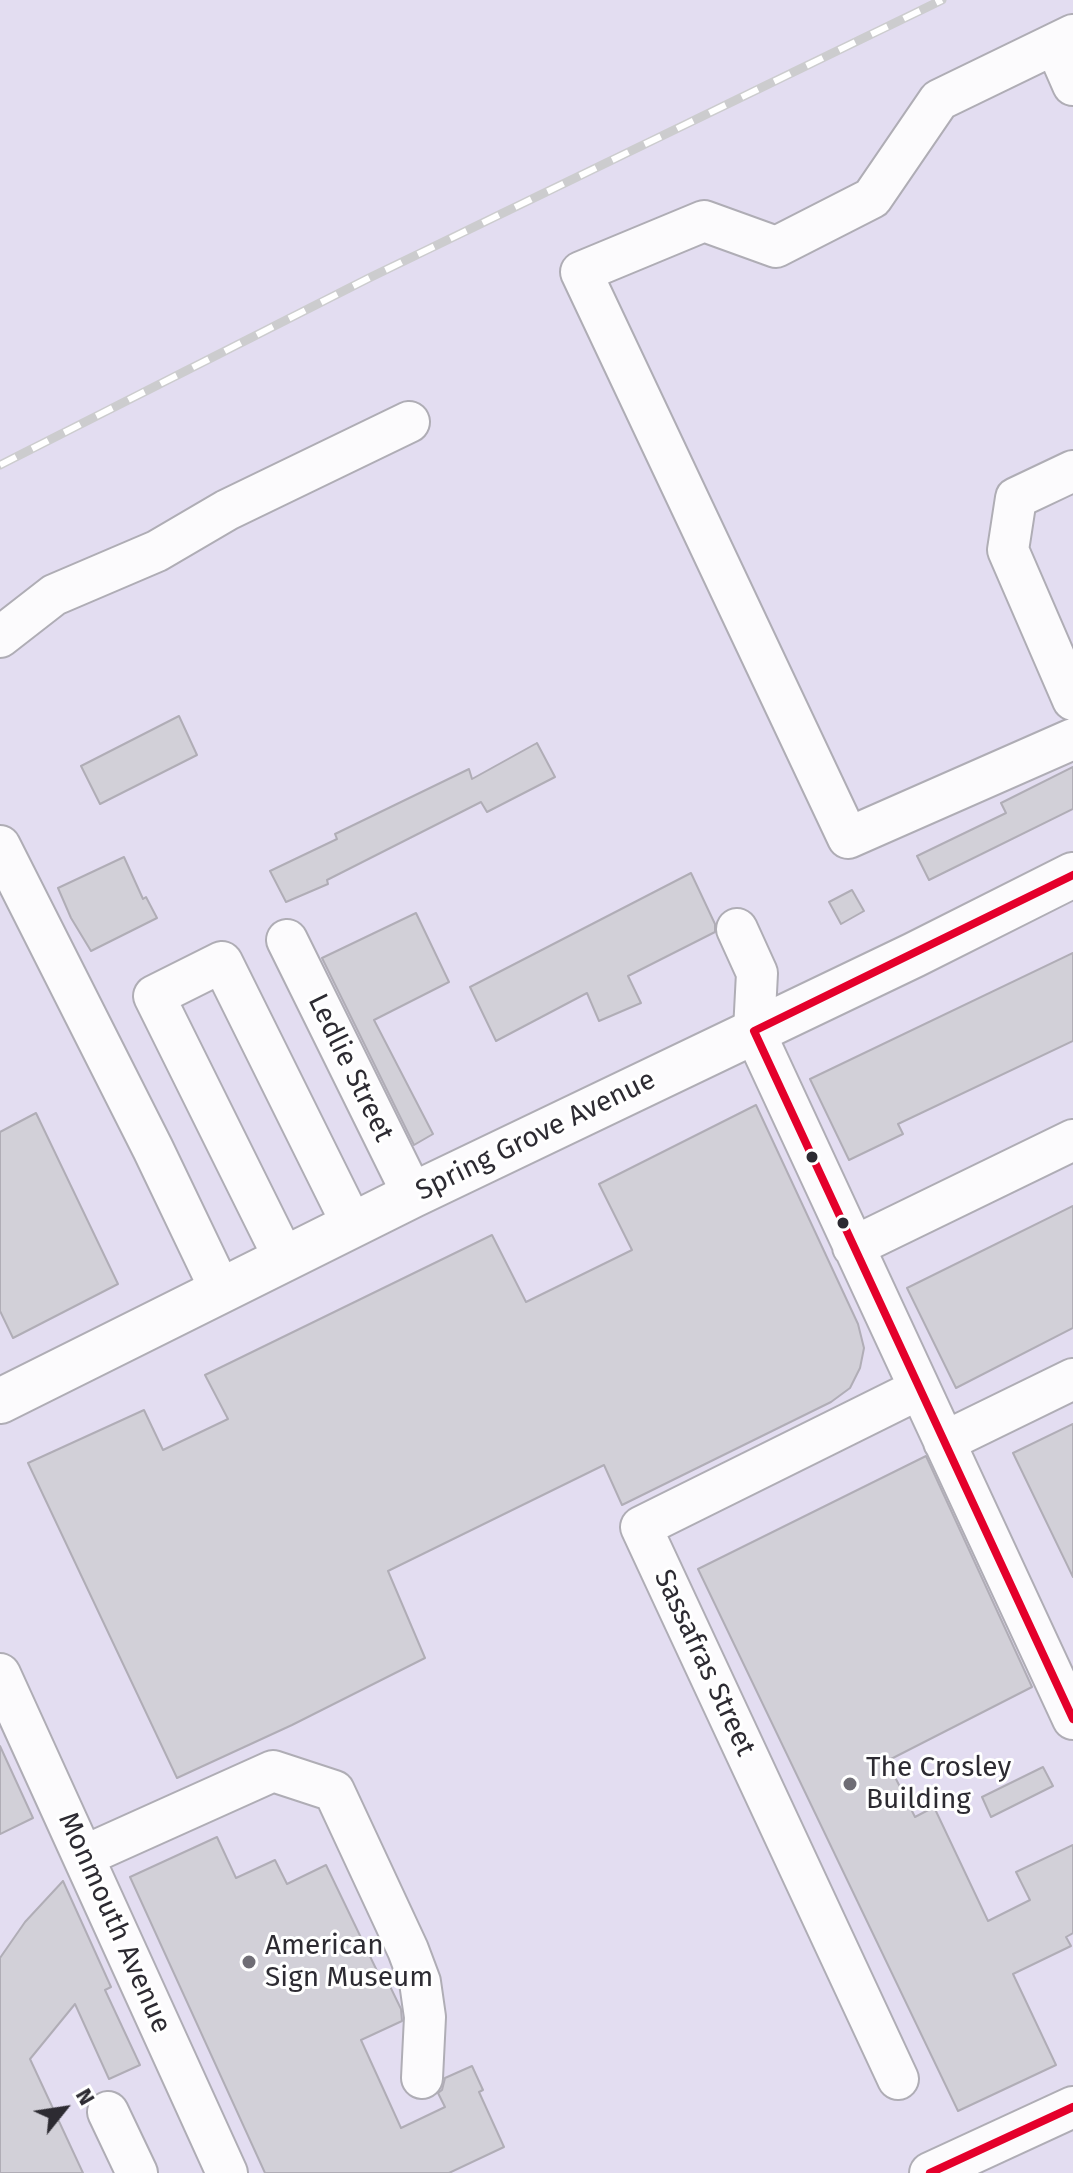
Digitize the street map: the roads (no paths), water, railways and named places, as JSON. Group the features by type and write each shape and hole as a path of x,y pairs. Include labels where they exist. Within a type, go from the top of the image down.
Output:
{"main road":[{"name":"Spring Grove Avenue","path":"0,1401 413,1195 1073,875"}],"street":[{"path":"1073,85 1064,39 939,100 872,198 776,247 704,221 581,272 848,838 1073,739"},
{"path":"0,637 54,595 157,551 227,510 409,422"},
{"path":"1073,471 1016,498 1008,550 1073,700"},
{"path":"0,846 221,1291"},
{"path":"737,929 757,973 754,1031 1073,1719"},
{"name":"Ledlie Street","path":"287,940 413,1195"},
{"path":"285,1260 154,996 222,962 353,1226"},
{"path":"853,1247 1073,1140"},
{"path":"944,1442 1073,1379"},
{"name":"Sassafras Street","path":"898,2079 641,1527 919,1389"},
{"name":"Monmouth Avenue","path":"0,1674 227,2173"},
{"path":"84,1856 273,1771 334,1791 420,1982 425,2017 422,2078"},
{"path":"937,2171 1073,2107"},
{"path":"108,2112 137,2173"}],"railway":[{"path":"0,465 369,278 942,0"}],"place":[{"name":"The Crosley Building","path":"850,1784"},
{"name":"American Sign Museum","path":"249,1962"}]}
